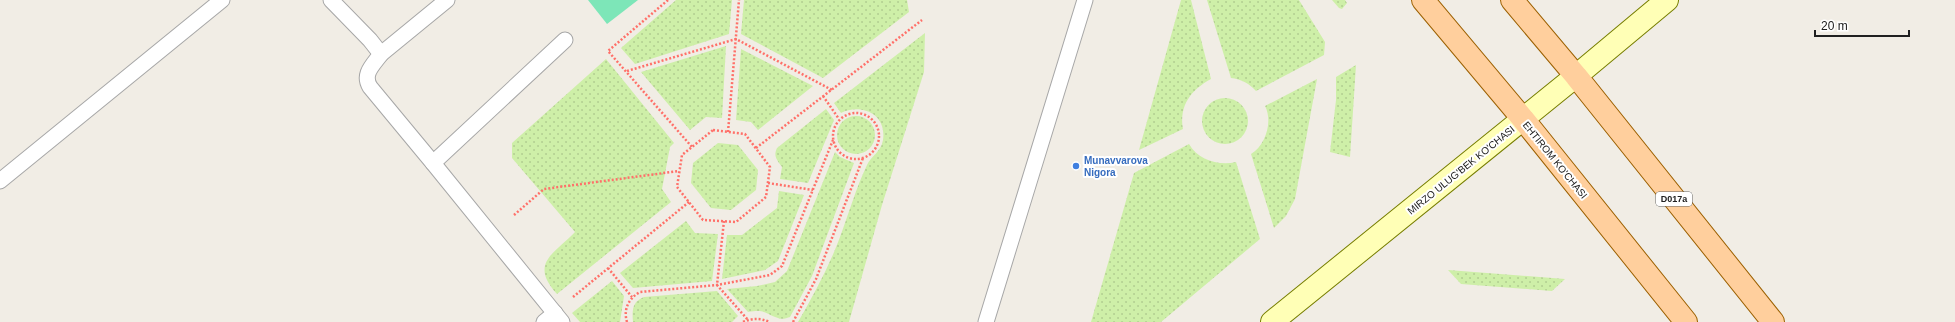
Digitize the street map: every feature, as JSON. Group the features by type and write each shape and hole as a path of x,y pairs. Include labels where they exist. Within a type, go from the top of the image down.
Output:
{"main road":[{"name":"EHTIROM KO'CHASI","path":"1423,0 1523,119 1686,322"},
{"name":"D017a","path":"1512,0 1576,76 1773,322"},
{"name":"MIRZO ULUG'BEK KO'CHASI","path":"1272,322 1576,76 1666,0"}],"lane":[{"path":"0,182 222,0"},
{"path":"331,0 370,40 381,54"},
{"path":"447,0 381,54 367,72 367,82 433,163 554,319"},
{"path":"986,322 1085,0"},
{"path":"433,163 565,40"}],"path":[{"path":"668,0 608,50 692,147"},
{"path":"728,132 739,0"},
{"path":"756,148 922,20"},
{"path":"626,71 736,39 832,90"},
{"path":"823,96 840,120"},
{"path":"627,322 628,303 632,297 640,292 717,285 770,276 782,266 833,140 833,129 848,113 856,112 864,113 877,123 880,131 877,147 872,153 862,158 850,158 844,156 838,150 833,140"},
{"path":"713,130 745,134 770,166 766,197 736,222 703,220 677,187 682,155 692,147 713,130"},
{"path":"793,322 816,279 862,158"},
{"path":"514,215 544,189 679,171"},
{"path":"768,184 813,190"},
{"path":"554,319 608,268 689,202"},
{"path":"724,221 717,285 748,320"},
{"path":"608,268 632,297"},
{"path":"743,322 761,318 770,322"}],"green space":[{"path":"588,0 638,0 607,24"},
{"path":"676,0 732,0 729,34 635,64 621,48"},
{"path":"744,0 907,0 909,12 823,78 741,34"},
{"path":"1181,0 1191,0 1211,79 1192,93 1188,99 1183,113 1183,129 1139,150"},
{"path":"1207,0 1299,0 1325,42 1324,55 1256,91 1245,82 1231,78"},
{"path":"1332,0 1345,0 1347,3 1342,9 1339,8"},
{"path":"925,33 924,72 882,205 849,322 798,322 831,259 867,165 880,148 883,140 881,123 877,117 864,110 857,109 841,113 834,103"},
{"path":"726,46 722,118 706,117 690,130 641,72"},
{"path":"741,49 813,86 758,130 751,122 736,120"},
{"path":"606,59 674,143 670,147 662,189 671,202 557,294 549,283 545,274 545,267 553,253 575,232 512,158 512,143"},
{"path":"1356,65 1350,157 1330,152 1336,100 1336,77"},
{"path":"1317,79 1295,199 1286,216 1274,228 1251,154 1261,145 1267,132 1268,119 1265,106"},
{"path":"1221,98 1229,98 1238,102 1244,108 1248,121 1244,134 1238,140 1229,144 1221,144 1212,140 1206,134 1202,125 1202,117 1206,108 1212,102"},
{"path":"826,109 834,120 808,183 780,179 782,167 777,160 777,148"},
{"path":"856,116 869,122 875,135 869,148 856,154 843,148 837,135 843,122"},
{"path":"718,143 738,145 758,170 756,190 731,210 711,208 691,183 693,163"},
{"path":"1189,144 1193,150 1203,158 1223,163 1236,162 1260,239 1161,322 1091,322 1134,173"},
{"path":"835,152 840,157 854,163 812,276 790,317 781,319 761,311 748,312 727,289 757,286 775,282 787,271"},
{"path":"779,191 804,195 778,261 765,270 722,279 727,235 742,235 777,208"},
{"path":"686,221 695,233 718,234 712,281 633,288 620,273"},
{"path":"1448,270 1565,279 1552,291 1461,284"},
{"path":"612,281 624,296 620,322 580,322 572,313"},
{"path":"717,291 738,316 732,322 633,322 635,304 644,297"}],"place":[{"name":"Munavvarova Nigora","path":"1076,166"}]}
